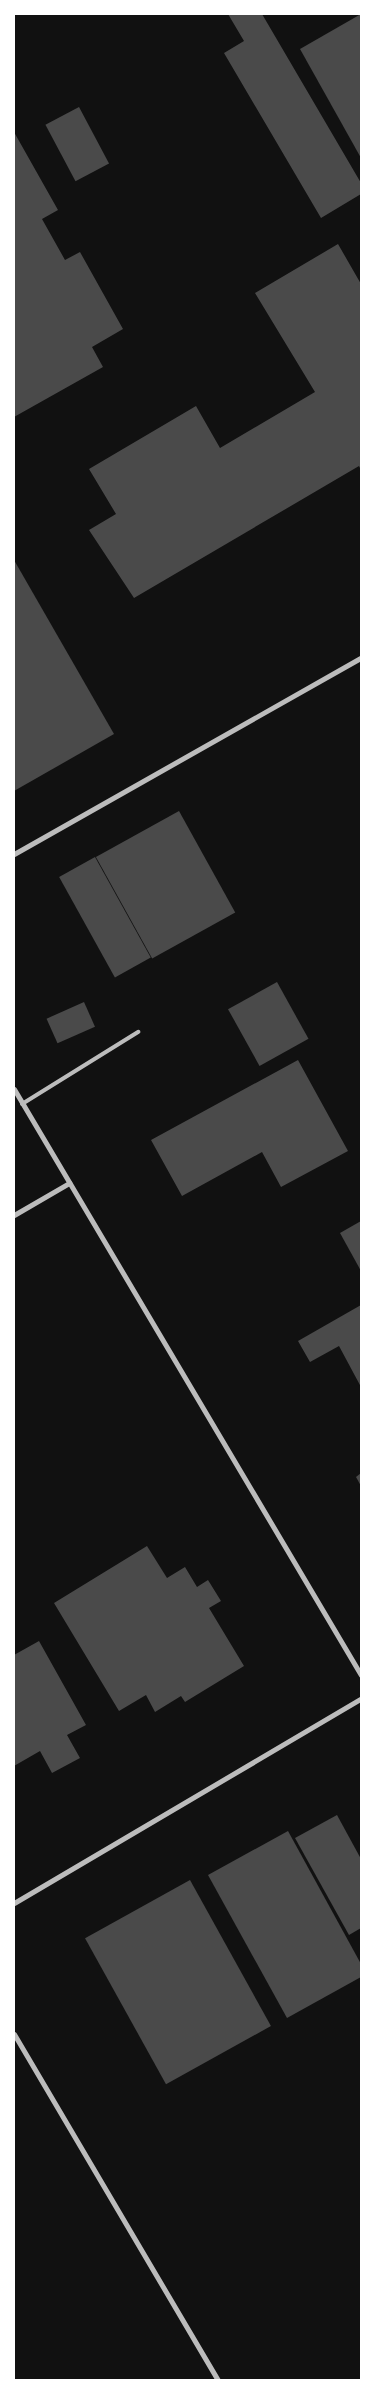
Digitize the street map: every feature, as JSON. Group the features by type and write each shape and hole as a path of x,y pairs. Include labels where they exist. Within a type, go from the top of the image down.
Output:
{"street":[{"path":"14,854 361,658"},
{"path":"14,1089 361,1675"},
{"path":"14,1215 69,1183"},
{"path":"14,1903 361,1699"},
{"path":"14,2034 218,2380"}],"lane":[{"path":"22,1104 138,1032"}],"building":[{"path":"228,14 262,14 361,183 361,194 321,218 224,53 244,41"},
{"path":"361,14 361,158 300,49"},
{"path":"79,107 109,164 75,181 45,125"},
{"path":"14,132 58,210 42,219 65,260 80,252 123,329 92,347 103,367 14,417"},
{"path":"338,244 361,284 361,470 359,466 134,598 89,530 116,514 89,469 196,406 220,448 315,392 255,293"},
{"path":"14,560 114,734 14,791"},
{"path":"179,811 235,912 152,959 96,857"},
{"path":"95,857 151,958 115,977 59,877"},
{"path":"277,982 309,1039 260,1066 228,1009"},
{"path":"84,1002 95,1027 58,1043 47,1019"},
{"path":"298,1060 348,1151 281,1187 262,1152 182,1196 151,1140"},
{"path":"361,1221 361,1271 340,1233"},
{"path":"361,1305 361,1387 339,1346 310,1362 298,1341"},
{"path":"361,1473 361,1486 356,1477"},
{"path":"147,1546 167,1578 185,1567 197,1587 208,1580 221,1601 209,1608 244,1666 185,1702 181,1696 155,1712 146,1695 119,1711 54,1603"},
{"path":"39,1641 86,1725 67,1735 80,1758 52,1773 40,1751 14,1766 14,1655"},
{"path":"337,1815 361,1859 361,1928 349,1935 295,1838"},
{"path":"288,1831 361,1964 361,1977 287,2018 208,1875"},
{"path":"190,1880 271,2026 166,2084 85,1938"}]}
